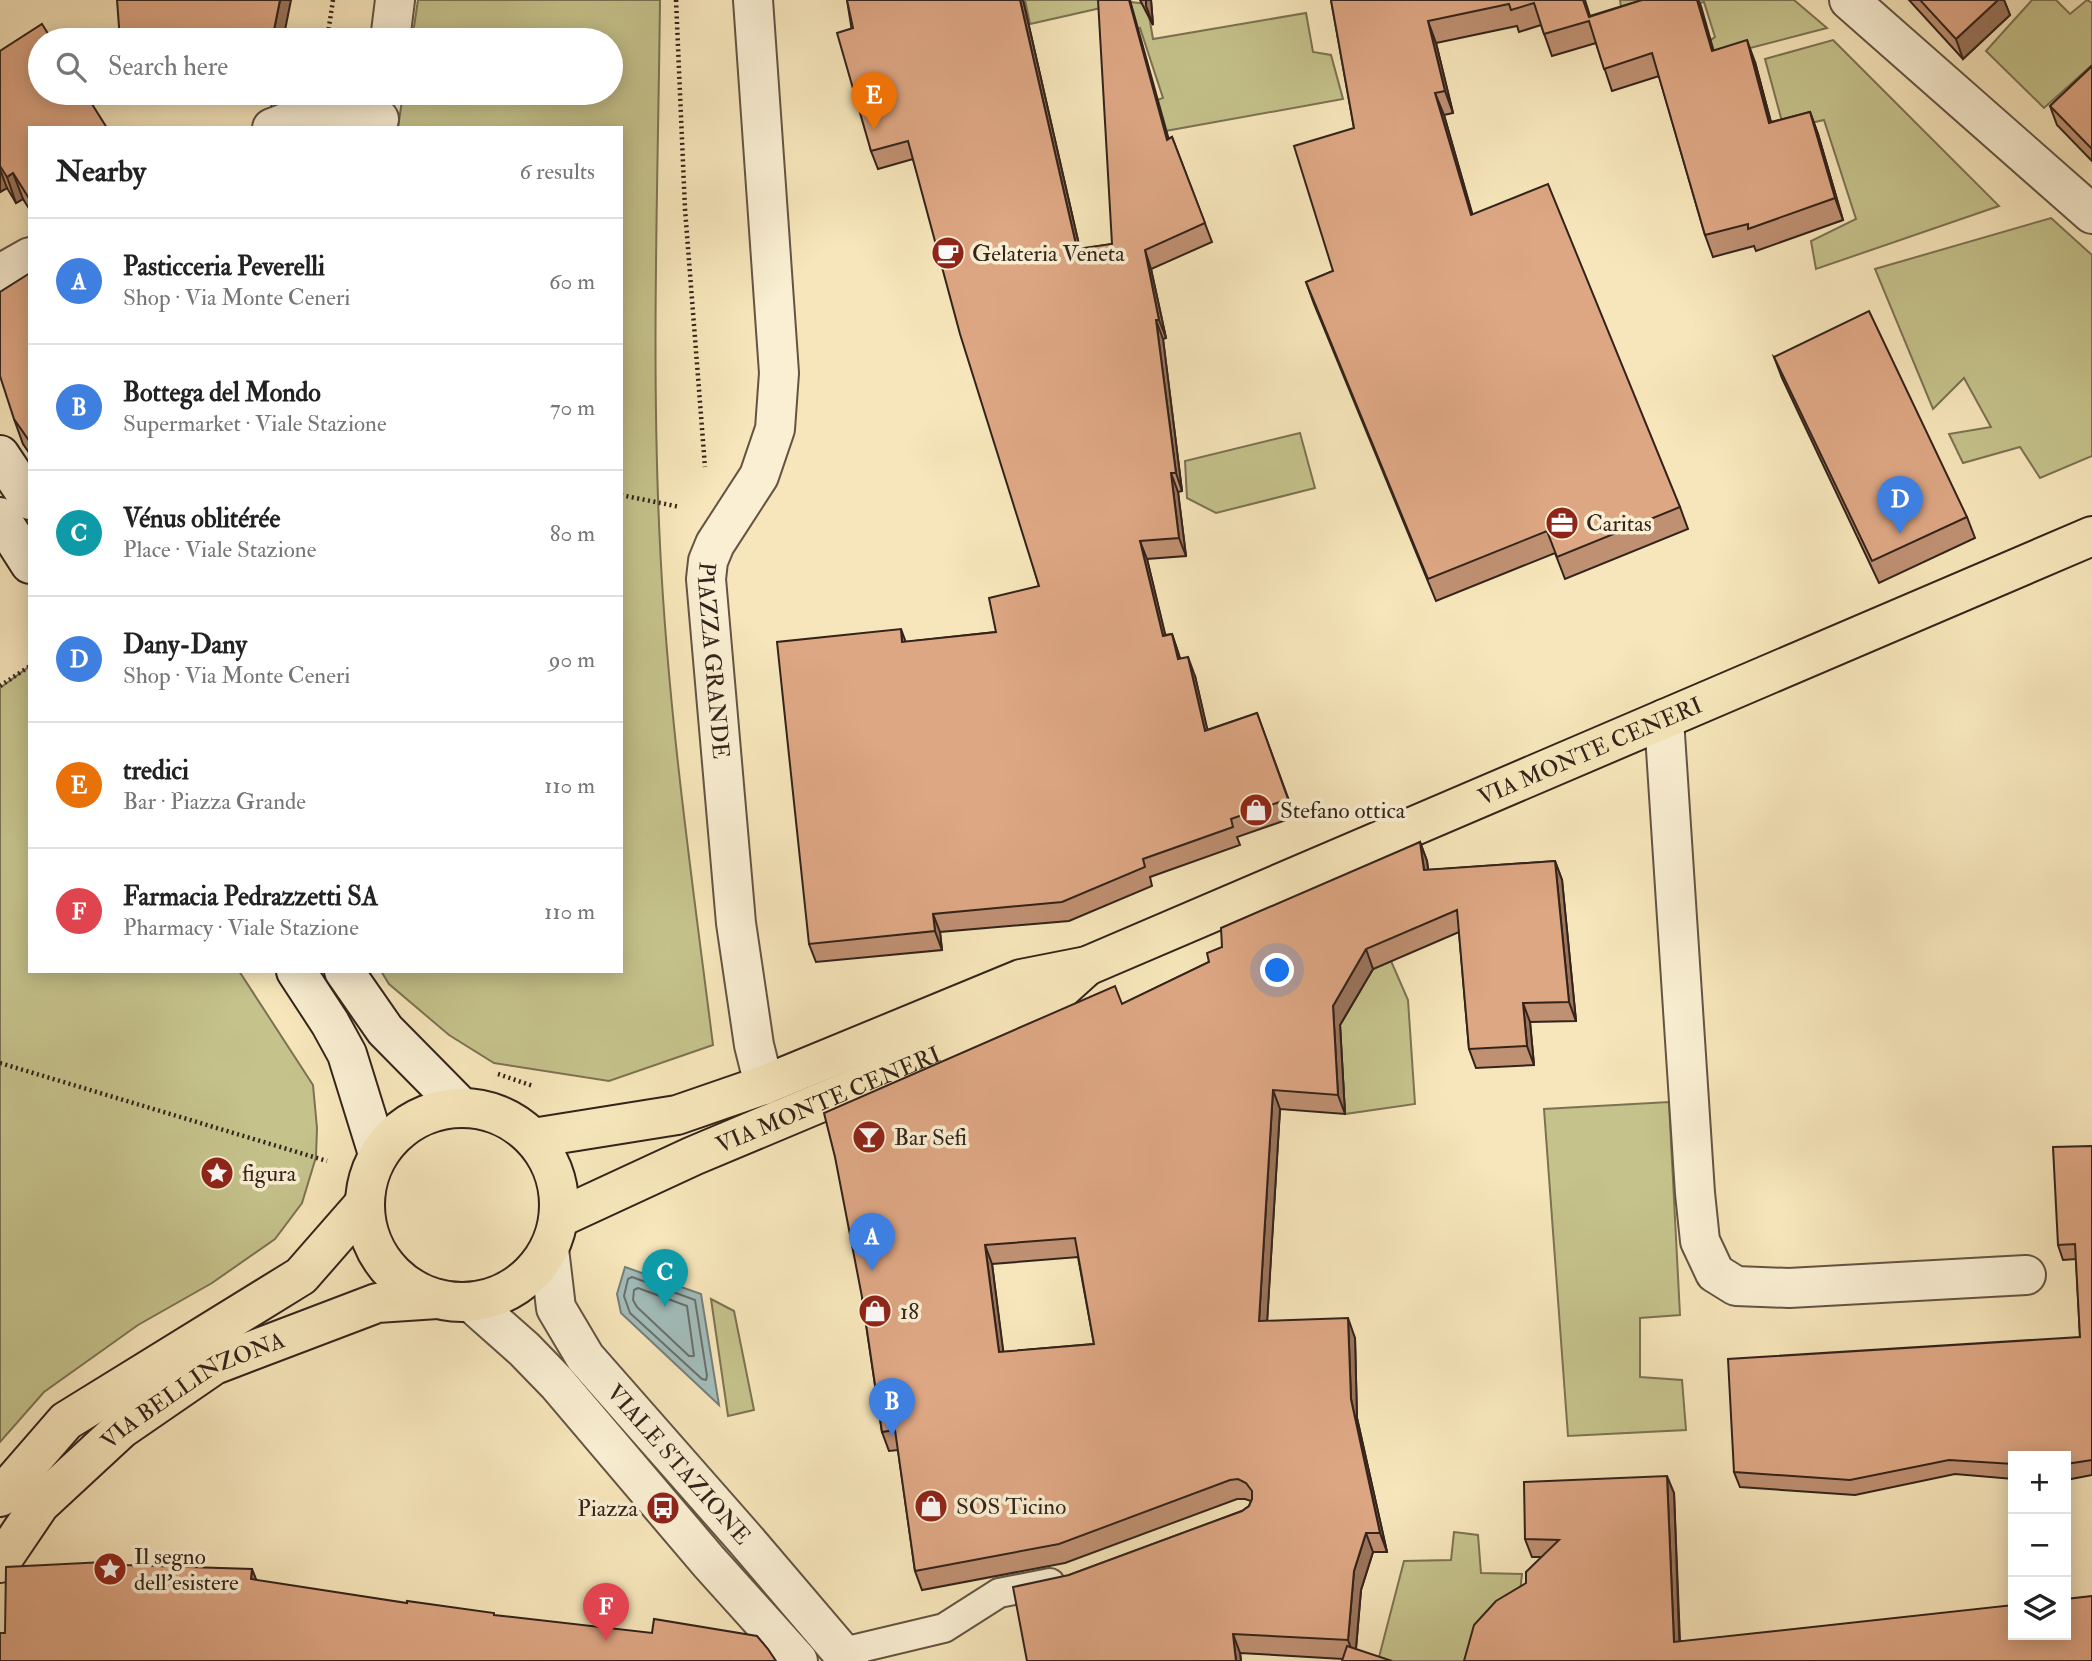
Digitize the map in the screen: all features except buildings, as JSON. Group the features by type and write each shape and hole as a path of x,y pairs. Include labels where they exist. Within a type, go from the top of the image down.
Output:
{"main road":[{"name":"VIA MONTE CENERI","path":"533,1138 677,1115 764,1085 1021,979 1087,966 2092,536"},
{"name":"VIA MONTE CENERI","path":"554,1233 693,1156 1036,1012 1087,966"},
{"path":"461,1107 487,1111 512,1121 533,1138 546,1156 555,1176 559,1196 554,1233 535,1269 516,1286 495,1296 454,1301 408,1286 384,1264 369,1236 364,1204 367,1179 378,1154 393,1135 413,1120 436,1111 461,1107"},
{"name":"VIA BELLINZONA","path":"0,1497 66,1421 301,1276 364,1204"},
{"name":"VIA BELLINZONA","path":"0,1563 40,1504 121,1429 214,1365 377,1303 454,1301"}],"street":[{"path":"392,28 395,0"},
{"name":"PIAZZA GRANDE","path":"753,0 779,373 775,429 758,476 715,544 708,561 706,579 736,923 754,1045 764,1085"},
{"path":"1849,0 2092,214"},
{"path":"277,126 316,111 380,113"},
{"path":"0,274 28,258"},
{"path":"0,455 28,497"},
{"path":"0,516 28,561"},
{"path":"1664,719 1695,1193 1700,1241 1715,1273 1736,1286 1789,1288 2026,1275"},
{"path":"297,973 347,1054 378,1154"},
{"path":"345,973 385,1030 461,1107"},
{"name":"VIALE STAZIONE","path":"554,1233 555,1308 585,1357 846,1656"},
{"name":"VIALE STAZIONE","path":"454,1301 524,1349 557,1383 709,1562 798,1661"}],"lane":[{"path":"846,1656 944,1628 999,1593 1070,1579"}],"path":[{"path":"329,28 333,0"},
{"path":"676,0 685,209 705,471"},
{"path":"623,495 709,512 715,544"},
{"path":"0,686 28,667"},
{"path":"0,1063 327,1161"},
{"path":"495,1073 544,1088"}],"shaded area":[{"path":"418,0 660,0 656,341 660,545 675,733 713,1045 609,1081 494,1063 449,1035 389,984 382,973 623,973 623,126 398,126 401,105 623,105 623,28 414,28"},
{"path":"1025,0 1114,0 1147,4 1153,39 1306,13 1313,52 1331,55 1343,99 1121,139 1113,116 1163,98 1140,28 1111,34 1101,8 1030,24"},
{"path":"1620,0 1794,0 1827,28 1708,59 1703,45 1715,37 1704,2 1623,22"},
{"path":"2032,0 2056,0 2070,14 2087,0 2092,3 2092,65 2044,108 1986,51"},
{"path":"1833,40 1999,206 1816,269 1811,241 1856,219 1824,120 1784,129 1765,59"},
{"path":"2051,218 2092,255 2092,456 2040,478 2020,447 1963,463 1949,434 1991,427 1964,378 1933,409 1875,269"},
{"path":"1300,433 1315,488 1216,513 1187,498 1185,461"},
{"path":"28,667 28,973 240,973 313,1085 317,1128 316,1157 302,1203 275,1239 212,1283 138,1325 44,1392 0,1442 0,688"},
{"path":"1391,961 1408,1000 1415,1104 1345,1114 1340,1025 1373,969"},
{"path":"1669,1102 1680,1315 1640,1318 1640,1377 1682,1380 1686,1430 1568,1436 1544,1109"},
{"path":"711,1299 734,1311 754,1410 728,1416"},
{"path":"1454,1532 1478,1535 1481,1573 1522,1574 1519,1601 1466,1661 1378,1661 1404,1561 1451,1560"}],"water":[{"path":"625,1267 701,1294 719,1405 621,1313 617,1294"}],"place":[{"name":"tredici","path":"874,130"},
{"name":"Gelateria Veneta","path":"948,253"},
{"name":"Caritas","path":"1562,523"},
{"name":"Dany-Dany","path":"1900,534"},
{"name":"Stefano ottica","path":"1256,810"},
{"name":"Bar Sefi","path":"869,1137"},
{"name":"figura","path":"217,1173"},
{"name":"Pasticceria Peverelli","path":"872,1271"},
{"name":"Vénus oblitérée","path":"665,1307"},
{"name":"18","path":"875,1311"},
{"name":"Bottega del Mondo","path":"892,1436"},
{"name":"SOS Ticino","path":"931,1506"},
{"name":"Piazza","path":"663,1508"},
{"name":"Il segno dell'esistere","path":"110,1569"},
{"name":"Farmacia Pedrazzetti SA","path":"606,1641"}]}
